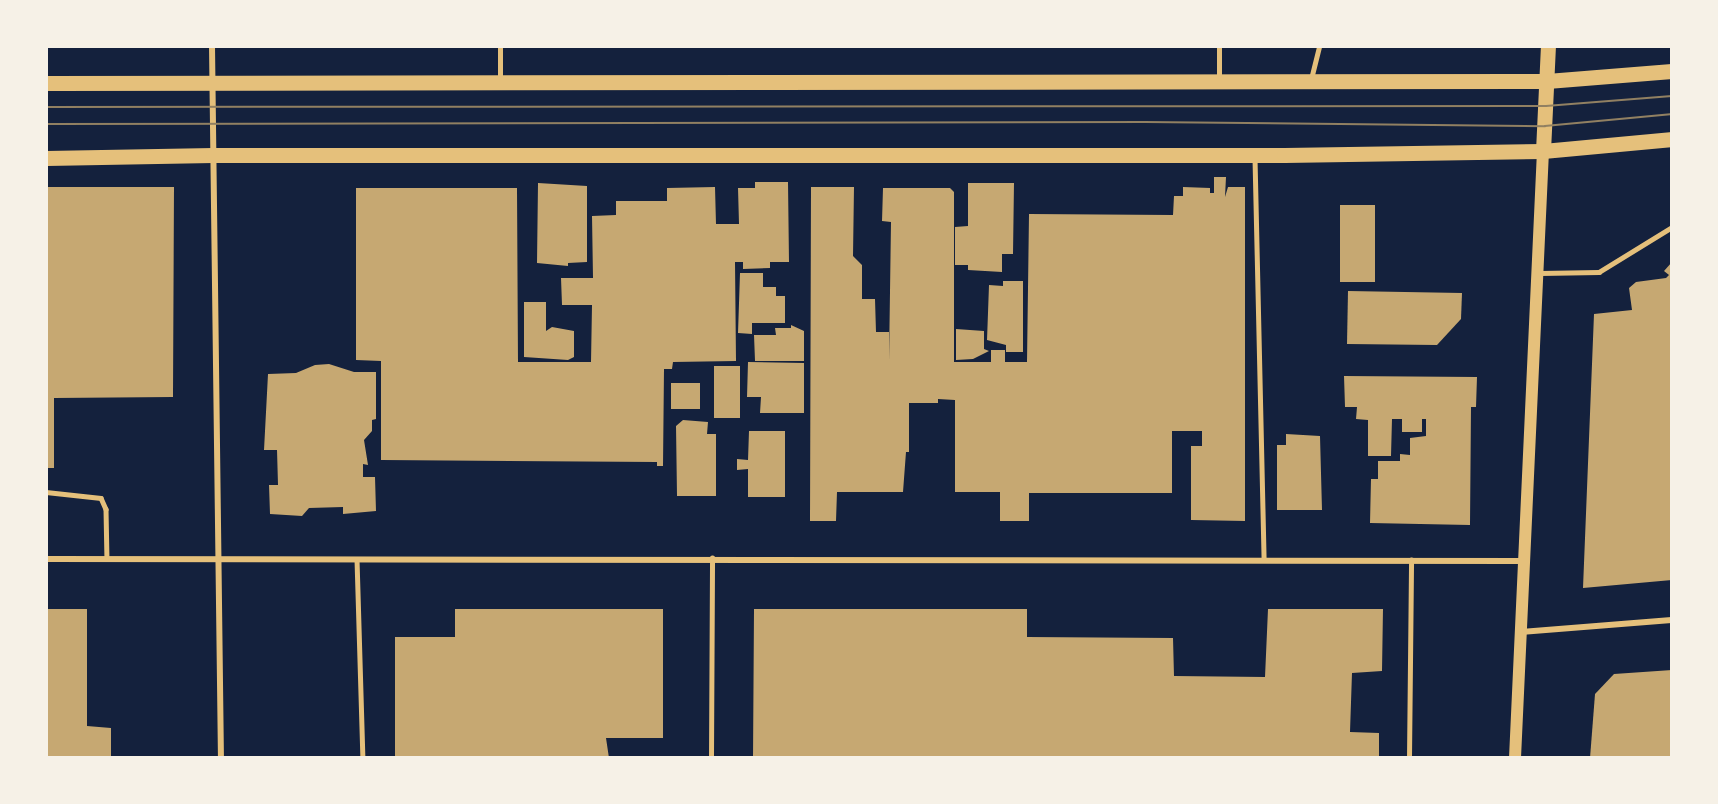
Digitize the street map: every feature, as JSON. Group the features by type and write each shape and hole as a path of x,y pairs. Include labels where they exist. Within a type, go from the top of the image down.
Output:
{"main road":[{"path":"1515,758 1548,46"},
{"path":"46,82 1547,81 1671,71"},
{"path":"46,158 213,155 1255,155 1543,151 1671,140"}],"street":[{"path":"212,46 222,758"},
{"path":"46,559 712,558 1523,561"},
{"path":"1520,632 1671,620"}],"lane":[{"path":"500,46 500,82"},
{"path":"1219,46 1219,82"},
{"path":"1310,82 1319,46"},
{"path":"1255,155 1264,560"},
{"path":"1537,273 1599,272 1671,227"},
{"path":"50,492 101,498 106,509 107,559"},
{"path":"711,758 712,558"},
{"path":"357,559 363,758"},
{"path":"1409,758 1411,560"}],"building":[{"path":"1214,177 1226,177 1225,197 1228,187 1245,187 1245,521 1191,520 1191,446 1202,446 1202,431 1172,431 1172,493 1029,493 1029,521 1000,521 1000,492 955,492 955,400 938,399 938,403 909,403 909,452 906,452 903,492 837,492 836,521 810,521 811,187 854,187 853,256 862,265 862,299 875,299 876,332 889,332 889,361 891,222 882,221 883,188 950,188 954,192 954,362 991,362 991,350 1005,350 1005,362 1027,362 1029,214 1173,215 1174,196 1183,196 1183,187 1210,188 1210,193 1214,193"},
{"path":"755,182 788,182 789,262 770,262 770,268 743,269 743,262 735,262 736,361 673,362 672,369 664,369 663,466 657,466 657,462 381,460 381,361 356,360 356,188 517,188 518,362 591,362 592,305 562,305 561,278 593,278 592,216 616,215 616,201 667,201 667,188 715,187 716,224 739,224 738,188 755,188"},
{"path":"538,183 587,186 587,262 568,263 568,266 537,263"},
{"path":"968,183 1014,183 1013,254 1002,254 1002,272 968,270 968,265 955,265 955,227 968,226"},
{"path":"46,187 174,187 173,397 54,398 54,468 46,468"},
{"path":"1340,205 1375,205 1375,282 1340,282"},
{"path":"1672,262 1672,580 1583,588 1594,314 1632,310 1629,288 1636,282 1666,278 1669,275 1664,271"},
{"path":"740,273 763,273 763,287 776,287 776,296 785,296 785,323 752,323 752,334 738,333"},
{"path":"1003,281 1023,281 1023,352 1006,352 1006,345 987,340 989,285 1003,286"},
{"path":"1348,291 1462,293 1461,319 1437,345 1347,344"},
{"path":"524,302 546,302 546,331 552,327 574,331 574,357 568,360 524,357"},
{"path":"791,325 804,331 804,361 755,361 754,335 776,335 775,328 791,328"},
{"path":"956,329 984,331 984,349 989,351 973,359 956,360"},
{"path":"748,362 804,363 804,413 760,413 761,397 747,397"},
{"path":"329,364 354,372 376,372 376,419 372,420 372,431 364,440 368,465 363,464 363,477 375,477 376,511 343,514 343,507 309,508 302,516 270,514 269,485 278,485 277,450 264,450 268,374 296,373 315,365"},
{"path":"714,366 740,366 740,418 714,418"},
{"path":"1344,376 1477,377 1476,407 1471,407 1470,525 1370,523 1371,479 1378,479 1378,461 1400,461 1400,454 1410,455 1410,438 1426,436 1426,419 1422,419 1422,432 1402,432 1402,419 1392,419 1391,456 1368,456 1368,420 1356,419 1357,407 1345,407"},
{"path":"671,383 700,383 700,409 671,409"},
{"path":"683,420 708,422 707,434 716,434 716,496 677,496 676,426"},
{"path":"749,431 785,431 785,497 748,497 748,469 737,470 737,459 748,460"},
{"path":"1286,434 1320,436 1322,510 1277,510 1277,445 1286,445"},
{"path":"46,609 87,609 87,726 111,728 111,758 46,758"},
{"path":"455,609 663,609 663,738 606,738 609,758 395,758 395,637 455,637"},
{"path":"754,609 1027,609 1027,637 1173,638 1174,676 1265,677 1268,609 1383,609 1382,671 1352,673 1350,732 1379,733 1379,758 753,758"},
{"path":"1672,670 1672,758 1590,758 1595,694 1614,674"}],"tram line":[{"path":"46,107 1546,106 1672,96"},
{"path":"46,124 1145,122 1545,126 1672,114"}]}
